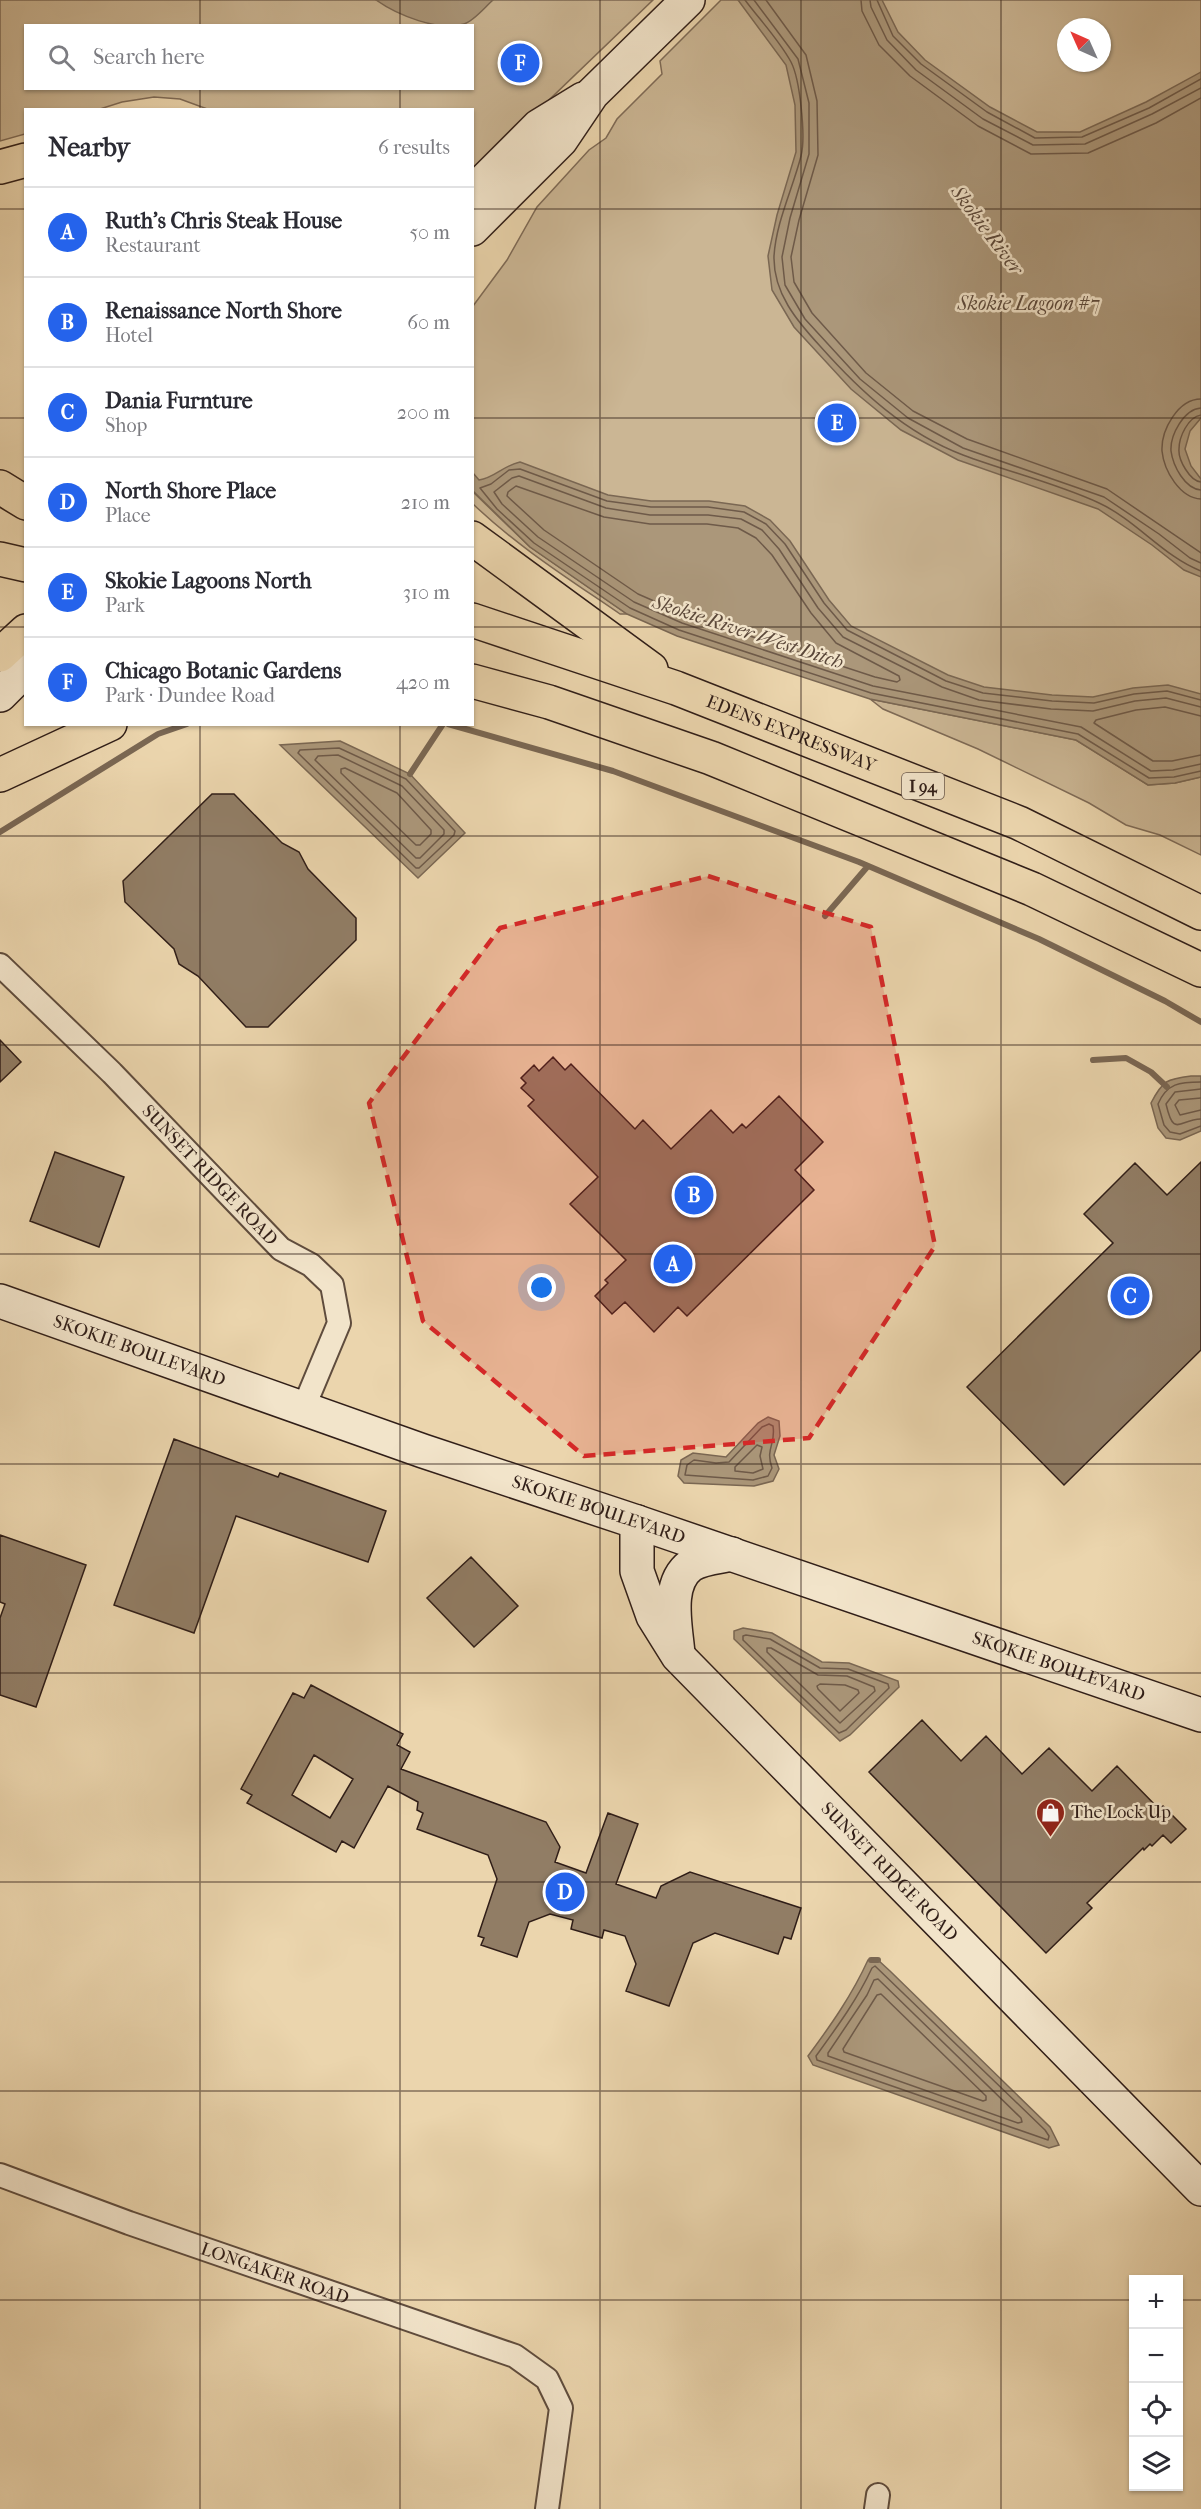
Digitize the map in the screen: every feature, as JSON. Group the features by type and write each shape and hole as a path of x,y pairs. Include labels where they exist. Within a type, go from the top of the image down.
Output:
{"highway":[{"path":"0,167 24,161"},
{"path":"0,487 24,503"},
{"path":"0,498 24,504"},
{"path":"474,539 676,688"},
{"path":"0,559 24,565"},
{"name":"EDENS EXPRESSWAY","path":"474,621 676,688 1019,824 1201,913"},
{"path":"474,682 549,702 711,758 1010,880 1201,970"},
{"path":"474,693 549,702"},
{"path":"0,775 106,726"}],"main road":[{"path":"474,227 561,140 592,94 688,0"},
{"path":"474,191 539,126 592,94"},
{"path":"0,694 15,650"},
{"name":"SKOKIE BOULEVARD","path":"0,1302 303,1409 1201,1715"},
{"name":"SUNSET RIDGE ROAD","path":"637,1522 637,1571 652,1616 678,1656 1201,2189"},
{"path":"678,1656 675,1598 677,1584 690,1566 699,1561 732,1554"}],"street":[{"name":"SUNSET RIDGE ROAD","path":"0,965 112,1073 281,1249 311,1265 332,1285 339,1323 303,1409"},
{"name":"LONGAKER ROAD","path":"0,2175 129,2223 515,2356 547,2379 561,2408 547,2509"}],"highlighted area":[{"path":"708,876 871,927 935,1246 809,1438 584,1456 423,1321 369,1103 500,928"}],"shaded area":[{"path":"0,0 653,0 474,172 474,108 205,108 180,99 154,97 122,102 103,108 24,108 24,134 0,141"},
{"path":"721,0 1201,0 1201,735 978,705 474,480 474,305 507,260 537,207 589,150 606,138 617,119 662,74 660,61"},
{"path":"474,493 530,547 627,614 620,614 544,562 474,505"},
{"path":"870,699 1076,740 1148,785 1175,783 1201,777 1201,855 1160,835 1126,825 1089,803 978,749 883,709"}],"water":[{"path":"376,0 493,0 472,20 464,24 431,24 395,11"},
{"name":"Skokie Lagoon #7","path":"738,0 882,0 898,32 925,60 990,107 1037,132 1080,132 1146,102 1201,72 1201,418 1190,431 1185,449 1191,466 1201,479 1201,577 1184,570 1152,545 1098,509 958,460 901,430 851,389 794,327 772,290 768,256 777,215 796,152 795,105 786,65"},
{"name":"Skokie River West Ditch","path":"520,462 608,495 651,501 709,501 745,506 770,520 790,541 829,600 851,626 948,675 984,687 1093,697 1133,688 1168,685 1201,694 1201,777 1175,783 1148,785 1076,740 870,699 677,636 627,614 530,547 474,492 474,474 479,480 485,479"},
{"path":"340,741 410,774 465,833 418,878 280,745"},
{"path":"1201,1076 1201,1131 1180,1140 1166,1138 1158,1128 1151,1103 1166,1082"},
{"path":"768,1417 779,1421 780,1436 774,1455 779,1469 773,1481 754,1486 684,1483 678,1476 681,1460 693,1453 726,1457 758,1423"},
{"path":"743,1628 772,1633 822,1662 849,1663 898,1681 899,1687 850,1735 840,1741 734,1639 734,1631"},
{"path":"868,1960 878,1960 890,1971 1050,2127 1059,2145 1049,2148 813,2065 808,2056 841,2010"}],"building":[{"path":"212,794 234,794 282,843 299,852 308,869 356,918 356,940 268,1027 246,1027 198,976 179,964 174,949 125,902 123,881"},
{"path":"0,1040 21,1062 0,1082"},
{"path":"553,1057 565,1070 571,1064 635,1129 643,1120 671,1149 711,1110 733,1133 742,1124 746,1128 779,1096 823,1142 795,1170 814,1190 687,1316 678,1307 654,1332 625,1302 612,1314 595,1296 608,1283 605,1280 626,1260 570,1204 598,1177 528,1106 534,1100 521,1088 526,1083 521,1078 534,1065 539,1071"},
{"path":"55,1152 124,1177 99,1247 30,1221"},
{"path":"1201,1162 1201,1350 1064,1485 967,1387 1113,1243 1084,1214 1135,1163 1167,1195"},
{"path":"174,1439 278,1477 280,1473 386,1511 368,1562 236,1516 194,1633 114,1605"},
{"path":"0,1535 86,1565 36,1707 0,1695 0,1618 5,1604 0,1602"},
{"path":"471,1557 518,1606 474,1647 427,1598"},
{"path":"311,1685 403,1734 397,1745 410,1752 401,1769 546,1822 560,1847 555,1862 586,1873 608,1813 638,1824 616,1884 656,1898 661,1886 690,1872 801,1908 791,1939 784,1937 778,1954 715,1933 693,1943 669,2006 626,1991 636,1964 625,1936 604,1930 602,1938 571,1929 573,1920 550,1914 529,1922 517,1957 481,1945 484,1938 478,1936 497,1879 488,1855 417,1829 423,1813 417,1810 418,1802 388,1786 354,1848 342,1841 336,1852 247,1803 252,1795 241,1789 293,1693 304,1698","holes":["314,1755 353,1779 330,1818 292,1795"]},
{"name":"The Lock Up","path":"922,1720 961,1761 986,1736 1022,1774 1049,1748 1092,1791 1117,1766 1159,1809 1163,1806 1186,1829 1171,1843 1163,1835 1152,1846 1150,1844 1144,1850 1143,1848 1087,1903 1092,1908 1046,1953 869,1772"}],"waterway":[{"path":"0,832 158,734 181,726"},
{"path":"410,774 442,726"},
{"path":"455,726 613,771 859,862 1039,939 1165,1001 1201,1022"},
{"path":"825,916 868,866"},
{"path":"1093,1060 1126,1058 1151,1072 1167,1087"},
{"path":"871,1960 878,1960"}],"place":[{"name":"Chicago Botanic Gardens","path":"520,63"},
{"name":"Skokie Lagoons North","path":"837,423"},
{"name":"Renaissance North Shore","path":"694,1195"},
{"name":"Ruth's Chris Steak House","path":"673,1264"},
{"name":"Dania Furnture","path":"1130,1296"},
{"name":"The Lock Up","path":"1050,1838"},
{"name":"North Shore Place","path":"565,1892"}],"water label":[{"name":"Skokie River","path":"987,230"}]}
